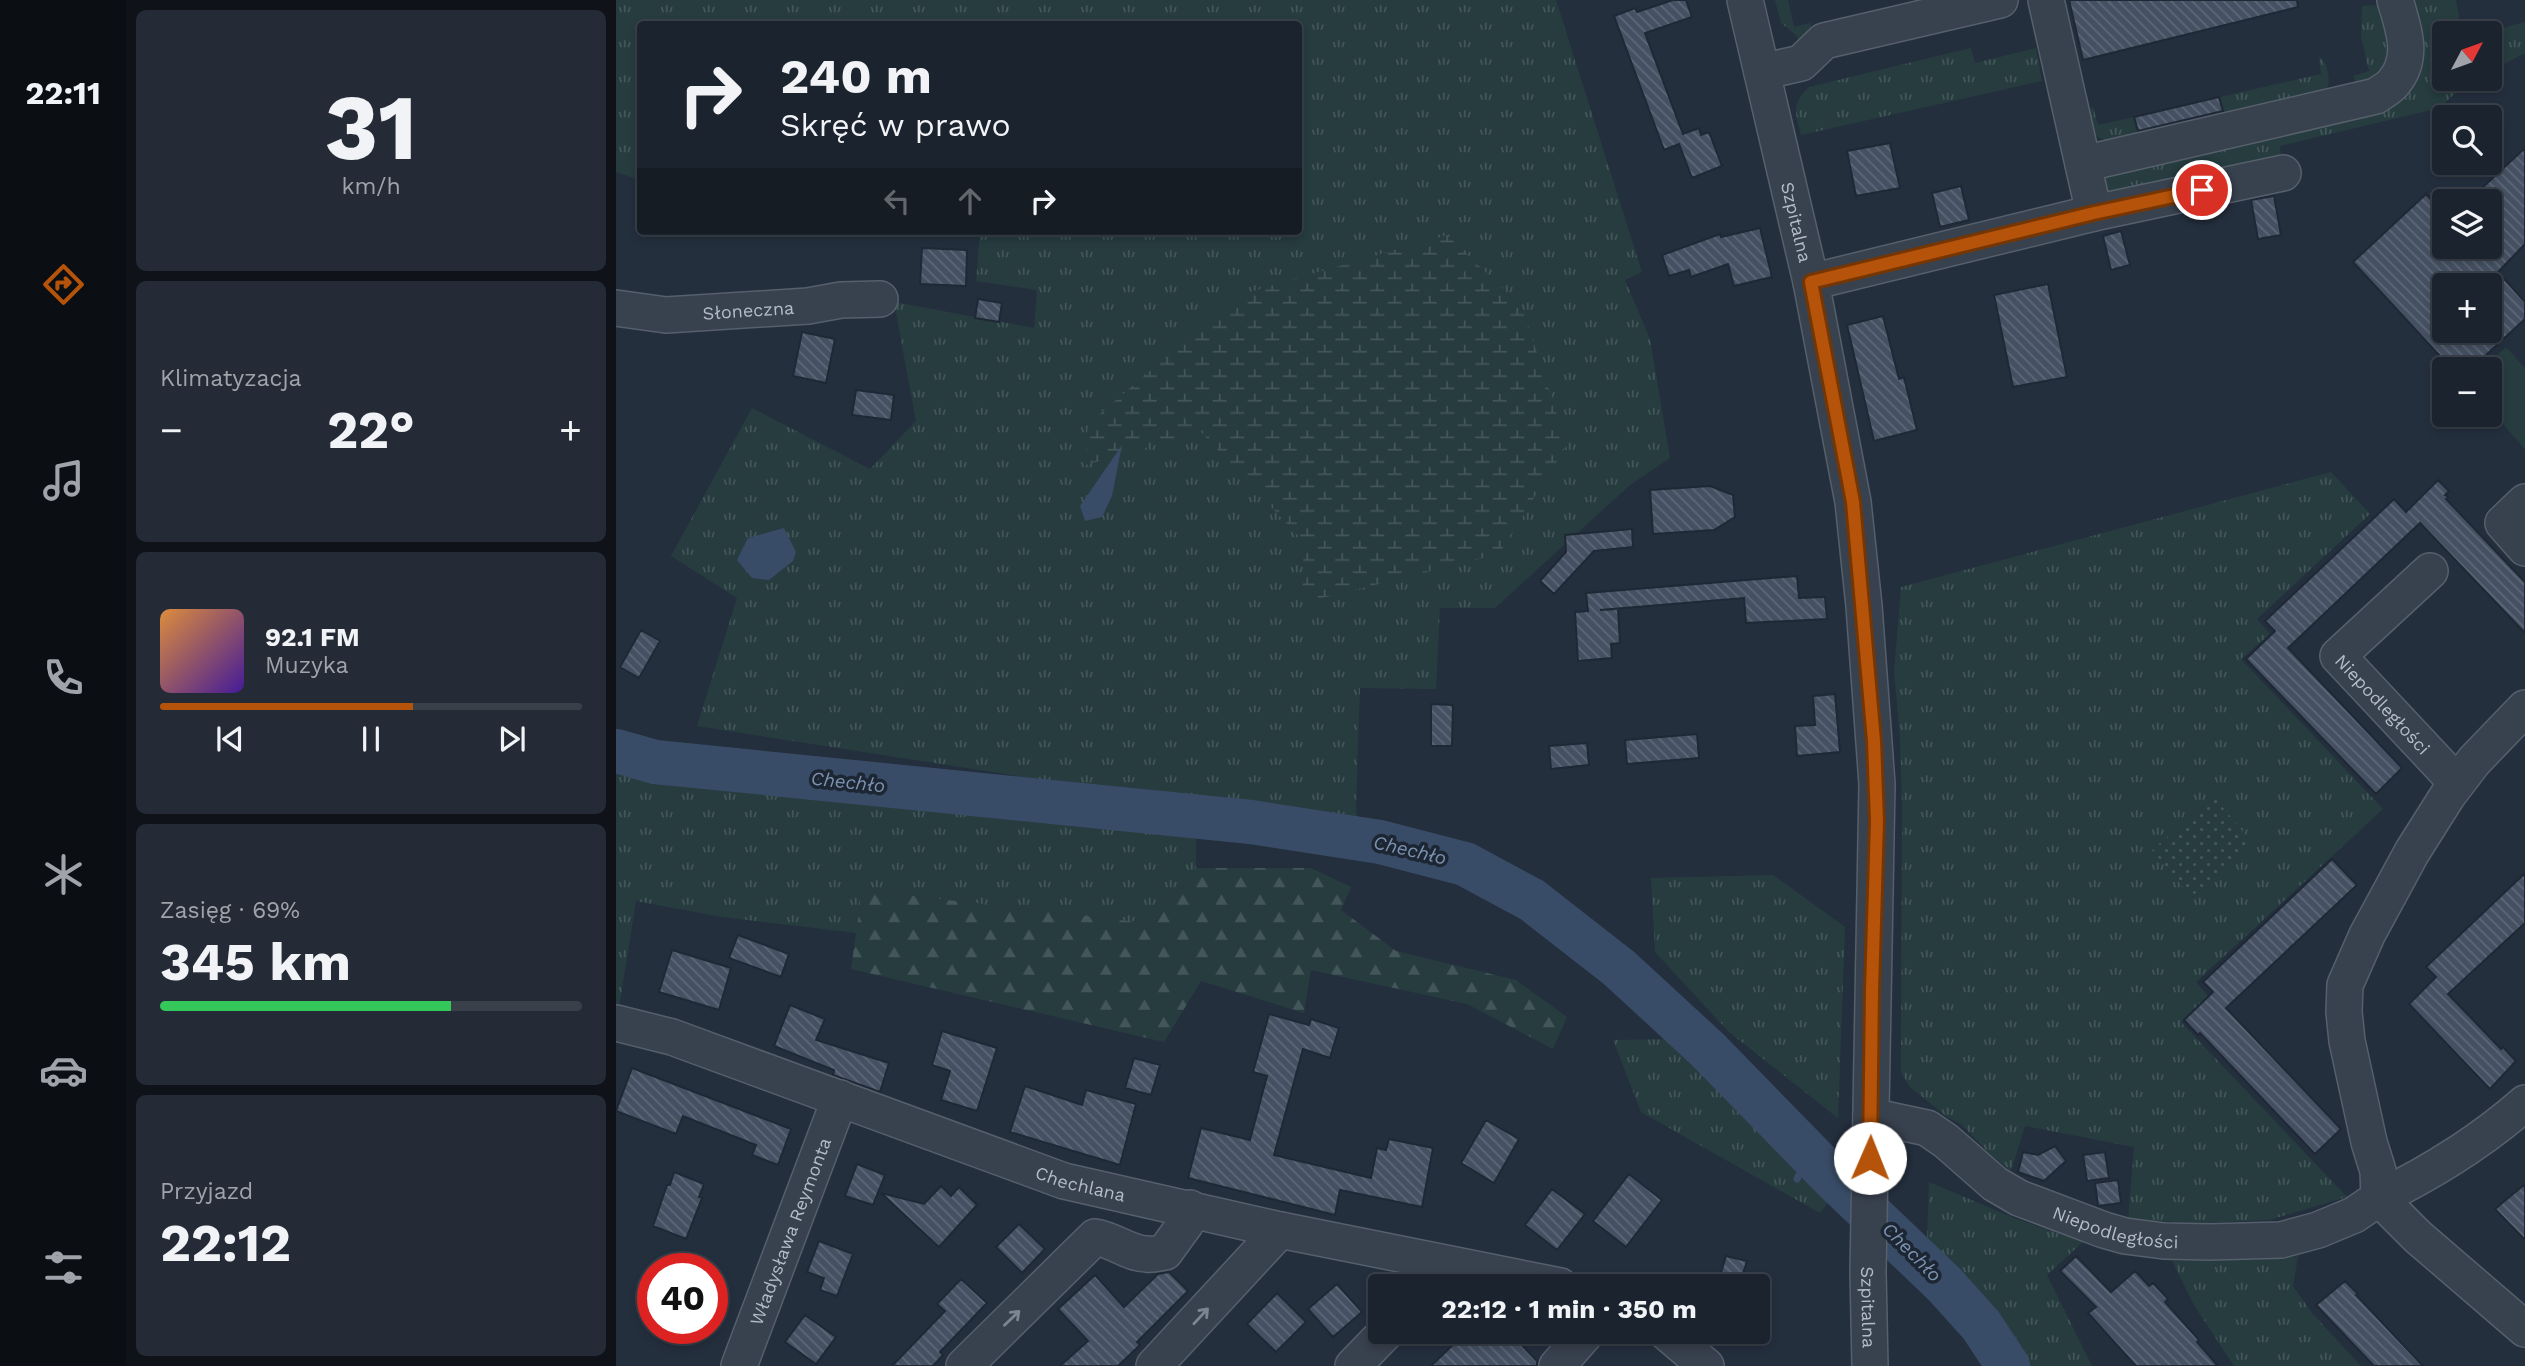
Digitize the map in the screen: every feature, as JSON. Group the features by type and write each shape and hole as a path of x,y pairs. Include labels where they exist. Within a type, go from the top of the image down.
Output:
{"street":[{"name":"Szpitalna","path":"1745,0 1811,282 1853,502 1873,719 1877,797 1868,1272 1870,1366"},
{"path":"1762,72 1801,63 1824,41 2000,0"},
{"path":"2046,0 2094,213"},
{"path":"2082,164 2376,96 2394,83 2406,60 2406,36 2395,0"},
{"path":"1811,282 2094,213 2283,173"},
{"name":"Słoneczna","path":"616,308 666,315 880,299"},
{"path":"2525,502 2503,523 2525,548"},
{"name":"Niepodległości","path":"2430,571 2338,656 2456,782"},
{"path":"2525,708 2456,782 2412,852 2367,935 2346,985 2344,1012 2347,1041 2378,1171 2378,1198 2418,1237 2525,1329"},
{"name":"Chechlana","path":"616,1023 672,1037 1064,1181 1280,1230 1432,1274"},
{"name":"Władysława Reymonta","path":"739,1366 841,1098"},
{"name":"Niepodległości","path":"1871,1116 1927,1128 2003,1189 2044,1207 2124,1236 2187,1242 2281,1240 2318,1230 2354,1215 2378,1198 2404,1186 2484,1136 2525,1103"},
{"path":"964,1366 1096,1237 1111,1239 1127,1249 1146,1254 1165,1252 1186,1223 1190,1209"},
{"path":"1154,1366 1280,1230"},
{"path":"1353,1366 1374,1344"},
{"path":"1556,1366 1576,1344"},
{"path":"1680,1344 1706,1366"}],"green space":[{"path":"616,0 1556,0 1642,272 1625,280 1650,339 1670,458 1630,485 1495,608 1440,608 1436,689 1360,688 1356,807 1358,829 697,726 737,598 671,556 752,408 870,469 916,421 894,302 1034,328 1037,290 976,281 980,235 1302,235 1302,21 637,21 637,179 616,172"},
{"path":"1775,0 1788,0 1794,27 1811,23 1811,33 1800,46 1797,36 1781,23"},
{"path":"2456,0 2460,21 2432,21 2432,91 2458,91 2442,105 2432,105 2432,110 2280,146 2281,157 2104,195 2102,177 2383,105 2407,2"},
{"path":"2385,5 2393,47 2382,77 2357,84 2353,76 2369,71 2361,36 2362,6"},
{"path":"2525,22 2525,53 2502,65 2502,28"},
{"path":"1971,48 1975,63 2036,48 2042,81 1801,135 1796,115 1797,104 1809,87"},
{"path":"2319,56 2328,72 2327,90 2225,120 2220,97 2321,74"},
{"path":"2093,107 2098,125 2134,117 2139,140 2109,141 2092,133 2088,110"},
{"path":"1447,235 1522,307 1567,445 1499,554 1302,603 1304,542 1201,432 1085,465 1088,424 1239,295"},
{"path":"2506,347 2525,368 2525,449 2502,423 2502,357 2495,357"},
{"path":"2331,472 2370,514 2257,619 2270,634 2241,659 2383,809 2196,982 2208,996 2181,1022 2347,1197 2269,1220 2205,1223 2128,1220 2134,1147 2025,1126 2011,1171 1961,1124 1947,1117 1910,1087 1901,1072 1902,806 1900,737 1894,672 1901,587"},
{"path":"616,760 663,778 1196,830 1196,868 1154,924 862,890 856,933 722,917 636,901 619,1008 616,1007"},
{"path":"2214,797 2253,844 2191,897 2152,850"},
{"path":"1196,868 1311,868 1351,887 1341,910 1396,951 1516,980 1567,1017 1553,1049 1467,1004 1311,970 1304,1013 1201,981 1164,1042 851,969 862,890 1154,924"},
{"path":"1773,875 1845,927 1838,1118 1729,1032 1655,952 1651,878"},
{"path":"1674,1039 1834,1195 1820,1213 1641,1112 1613,1040"},
{"path":"1929,1182 2014,1218 2083,1242 2047,1275 2092,1366 2022,1366 1999,1320 1927,1237"},
{"path":"2298,1256 2293,1286 2312,1313 2361,1366 2234,1366 2194,1305 2172,1261 2276,1259"}],"water":[{"path":"1122,445 1112,496 1102,517 1085,521 1080,506"},
{"path":"784,528 796,552 793,561 769,580 752,578 737,560 748,538"}],"building":[{"path":"1673,0 1686,0 1692,17 1645,33 1683,134 1699,128 1701,135 1709,132 1722,166 1692,178 1679,144 1664,150 1614,16 1635,8 1637,12"},
{"path":"2069,0 2297,0 2298,7 2083,60"},
{"path":"2219,97 2223,111 2138,131 2134,117"},
{"path":"1890,143 1900,188 1856,196 1847,151"},
{"path":"2525,148 2525,244 2499,273 2432,273 2432,343 2499,343 2484,357 2441,357 2353,262 2426,194 2432,201 2432,259 2502,259 2502,189 2481,189 2496,175 2502,175 2502,169"},
{"path":"1961,186 1969,220 1940,227 1932,193"},
{"path":"2274,196 2281,235 2258,239 2251,200"},
{"path":"1760,228 1772,277 1734,286 1728,264 1691,277 1689,270 1669,276 1662,255 1720,234 1721,237"},
{"path":"2121,231 2130,265 2111,270 2103,236"},
{"path":"922,248 967,250 966,286 920,284"},
{"path":"2502,276 2525,302 2525,319 2502,340"},
{"path":"2048,284 2067,377 2013,387 1994,295"},
{"path":"978,299 1002,303 999,322 975,318"},
{"path":"1883,316 1899,379 1904,377 1917,430 1874,441 1847,325"},
{"path":"802,332 835,339 826,383 793,376"},
{"path":"856,390 894,395 891,420 852,415"},
{"path":"2438,480 2449,491 2445,495 2448,497 2446,499 2525,582 2525,633 2420,523 2288,648 2402,768 2376,794 2246,659 2275,631 2265,621 2394,499 2406,512"},
{"path":"1710,486 1733,495 1735,517 1714,530 1653,534 1650,490"},
{"path":"1632,529 1633,547 1594,551 1554,594 1540,581 1566,552 1565,535"},
{"path":"1797,576 1799,598 1825,597 1827,619 1746,623 1744,598 1600,610 1618,609 1620,643 1611,644 1612,658 1578,661 1575,612 1588,611 1586,593"},
{"path":"641,630 660,641 639,678 620,667"},
{"path":"1835,694 1840,752 1797,756 1795,726 1815,725 1813,696"},
{"path":"1431,704 1453,705 1452,746 1431,746"},
{"path":"1697,734 1699,758 1627,764 1625,740"},
{"path":"1587,743 1589,765 1551,769 1549,746"},
{"path":"2332,859 2357,885 2226,1008 2341,1129 2315,1154 2200,1033 2198,1035 2184,1020 2213,992 2203,982"},
{"path":"2525,873 2525,923 2448,994 2516,1061 2490,1089 2409,1004 2436,977 2426,967"},
{"path":"738,935 789,954 781,977 729,958"},
{"path":"672,950 731,968 719,1010 659,992"},
{"path":"790,1005 825,1019 816,1040 889,1063 880,1092 833,1075 834,1070 774,1046"},
{"path":"1269,1014 1309,1025 1311,1019 1339,1028 1330,1058 1303,1049 1274,1155 1371,1178 1377,1148 1386,1150 1389,1139 1433,1148 1422,1207 1340,1190 1335,1215 1188,1178 1201,1128 1250,1140 1267,1076 1253,1072"},
{"path":"942,1031 997,1048 977,1111 941,1100 950,1071 932,1065"},
{"path":"1134,1058 1160,1065 1151,1095 1125,1088"},
{"path":"632,1068 791,1129 778,1165 752,1155 756,1145 683,1116 676,1134 616,1111"},
{"path":"1025,1086 1082,1105 1086,1090 1136,1104 1120,1165 1010,1132"},
{"path":"1486,1120 1519,1139 1494,1183 1461,1163"},
{"path":"2055,1146 2066,1161 2044,1181 2018,1172 2023,1152 2038,1155"},
{"path":"2105,1152 2109,1178 2087,1181 2083,1155"},
{"path":"857,1164 885,1175 873,1205 845,1196"},
{"path":"674,1172 704,1184 699,1197 702,1198 686,1239 653,1226"},
{"path":"1629,1174 1662,1200 1626,1247 1593,1221"},
{"path":"2118,1180 2121,1203 2098,1206 2095,1183"},
{"path":"2525,1184 2525,1240 2495,1209"},
{"path":"941,1186 951,1196 959,1187 977,1205 939,1247 881,1193 924,1204"},
{"path":"1552,1189 1585,1214 1557,1250 1525,1225"},
{"path":"1019,1224 1045,1249 1022,1273 996,1247"},
{"path":"819,1241 853,1254 837,1296 820,1290 824,1278 807,1272"},
{"path":"1726,1256 1747,1261 1743,1274 1721,1274"},
{"path":"2076,1256 2111,1292 2135,1271 2149,1286 2153,1283 2168,1299 2165,1302 2218,1366 2136,1366 2088,1313 2096,1307 2060,1271"},
{"path":"1169,1272 1188,1291 1137,1342 1140,1345 1118,1366 1060,1366 1088,1341 1058,1309 1095,1275 1124,1307 1158,1274"},
{"path":"961,1279 987,1303 940,1352 943,1355 933,1366 892,1366 945,1311 937,1304"},
{"path":"2345,1281 2423,1366 2374,1366 2316,1305"},
{"path":"1337,1284 1362,1312 1333,1337 1308,1309"},
{"path":"1277,1293 1306,1322 1276,1352 1247,1324"},
{"path":"805,1315 836,1337 816,1364 785,1342"},
{"path":"1454,1344 1521,1344 1537,1361 1537,1366 1431,1366"}],"waterway":[{"name":"Chechło","path":"616,751 655,762 1251,822 1380,842 1465,864 1532,900 1619,968 1707,1049 1835,1180 1944,1284 1981,1325 2008,1366"},
{"path":"1797,1179 1809,1153"},
{"path":"1919,1259 1931,1246"},
{"path":"1944,1284 1957,1272"}],"route":[{"path":"1870,1158 1877,784 1864,606 1853,502 1811,282 2094,213 2202,190"}]}
